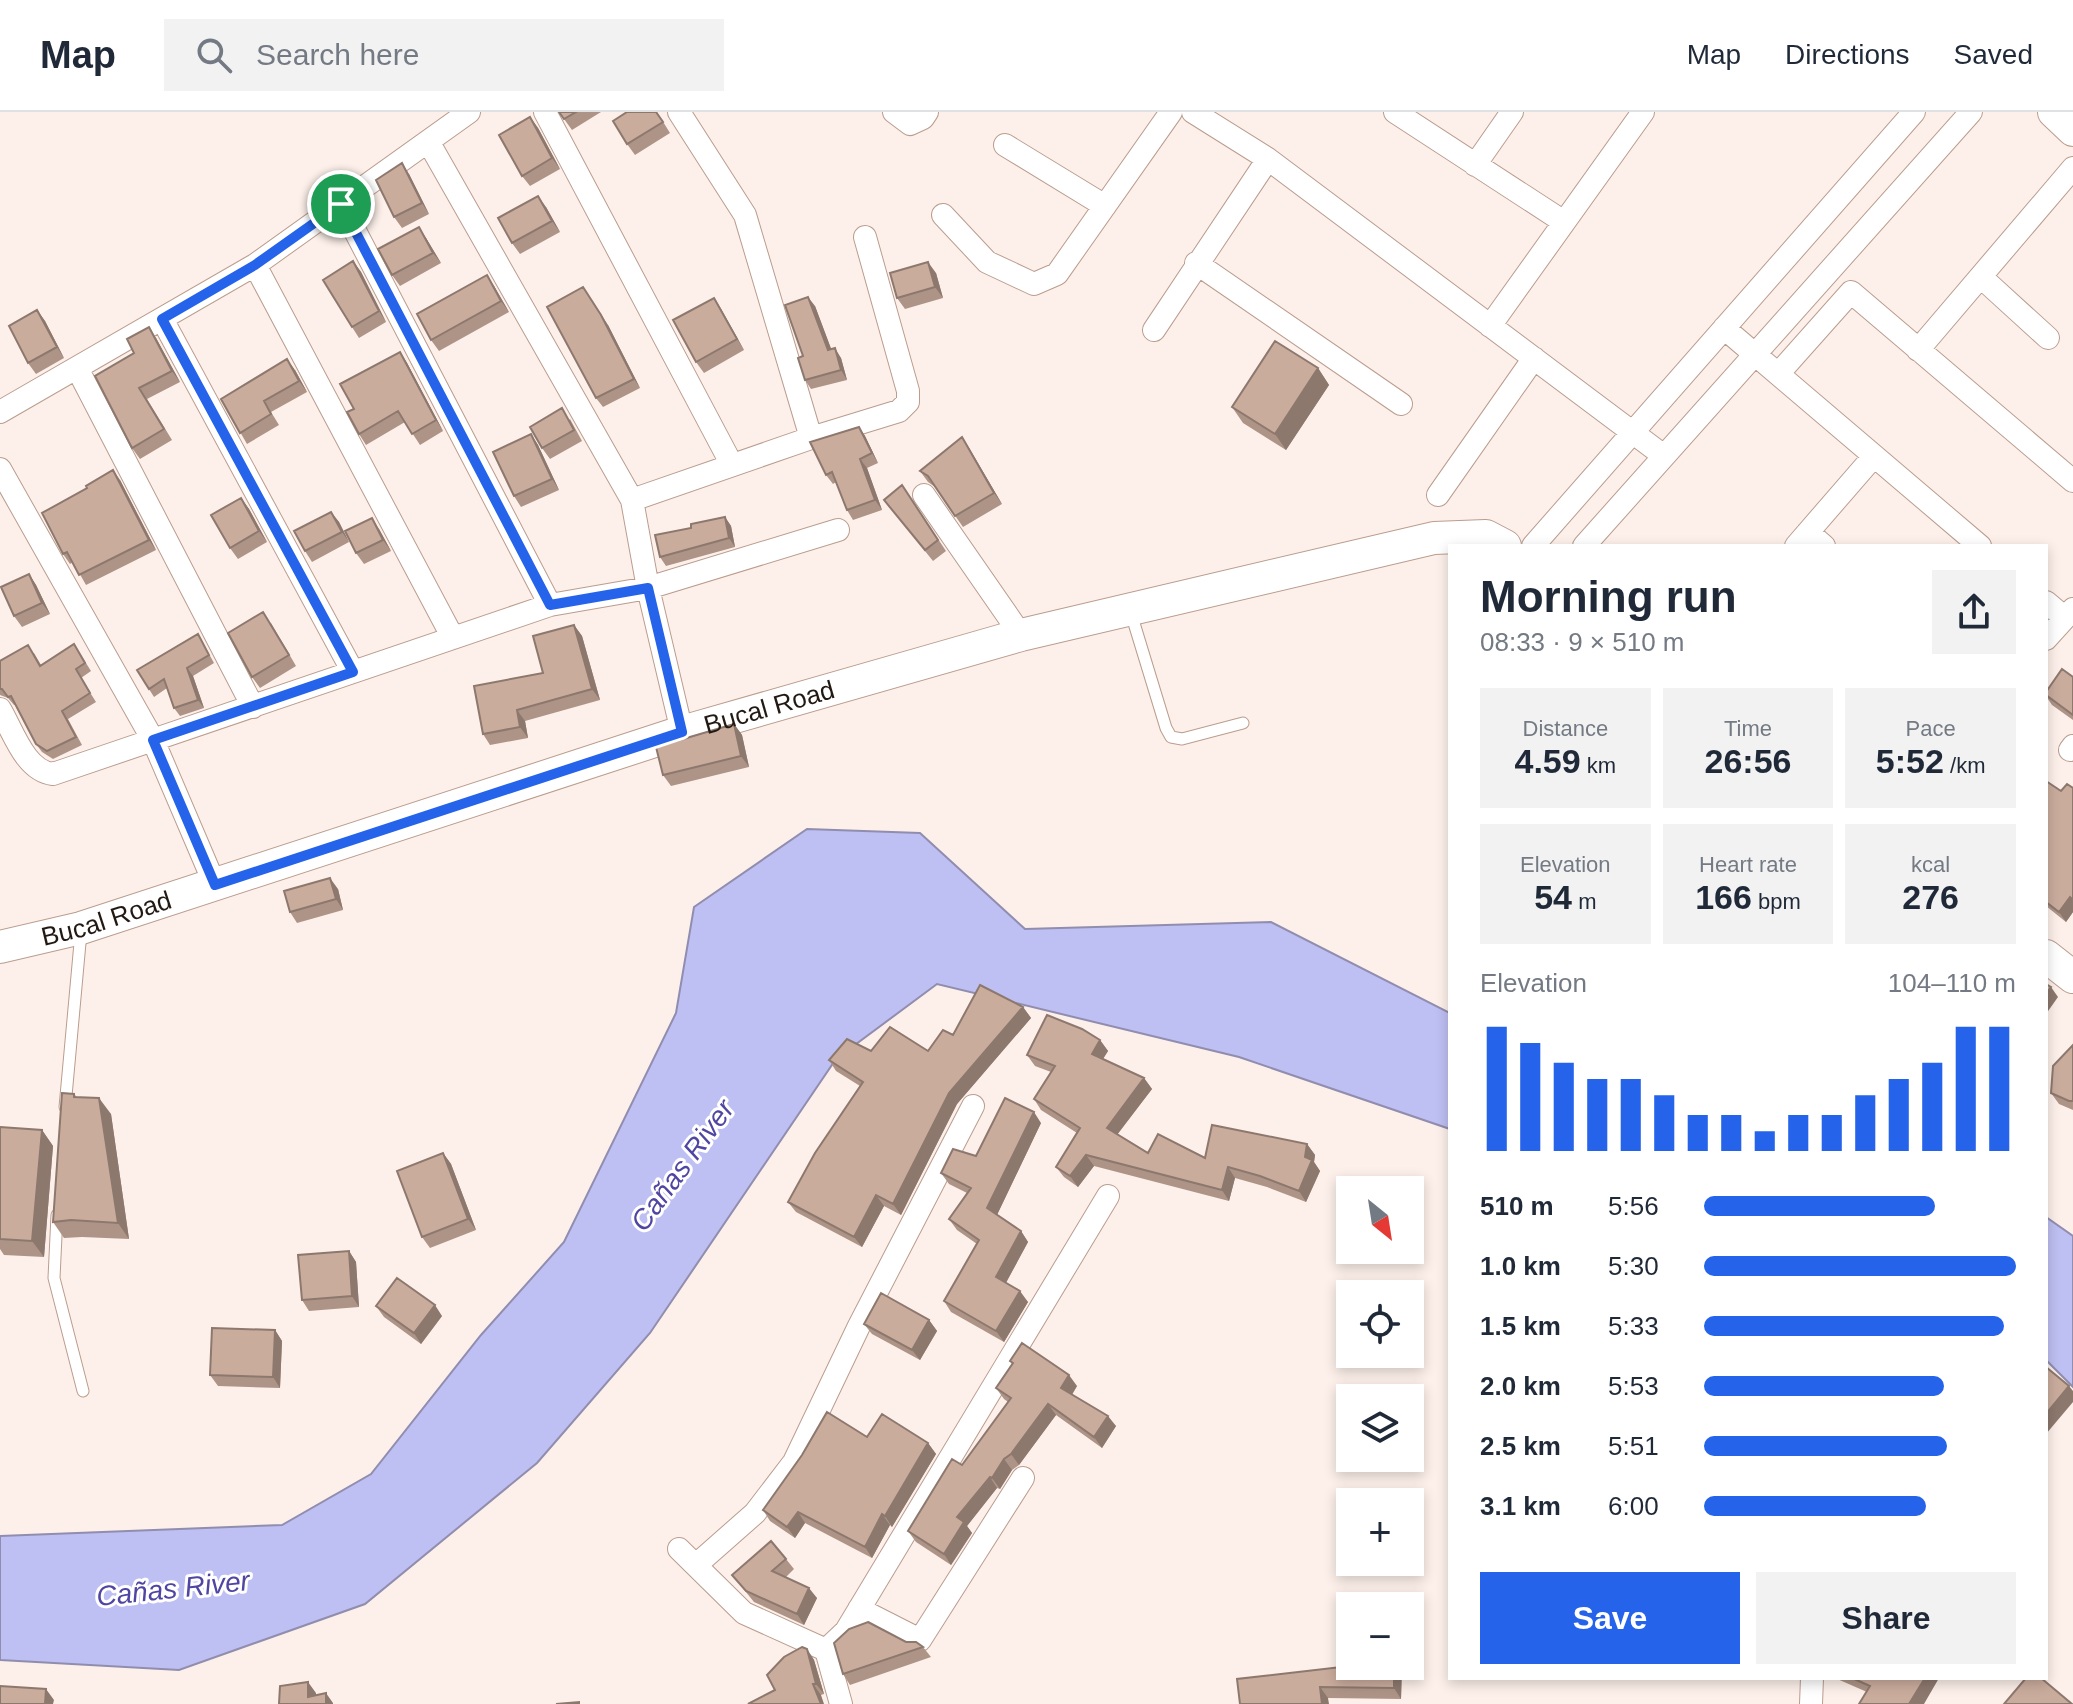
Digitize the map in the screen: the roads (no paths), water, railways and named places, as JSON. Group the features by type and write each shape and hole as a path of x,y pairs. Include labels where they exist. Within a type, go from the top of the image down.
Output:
{"street":[{"path":"0,412 255,265 469,112"},
{"path":"545,112 732,465"},
{"path":"679,112 745,215 811,438"},
{"path":"894,112 910,124 923,118 927,112"},
{"path":"943,215 987,262 1034,284 1057,274 1171,112"},
{"path":"1193,112 1268,159 1664,456"},
{"path":"1396,112 1564,222"},
{"path":"1475,165 1512,112"},
{"path":"1490,326 1643,112"},
{"path":"1535,544 1914,112"},
{"path":"1586,544 1971,112"},
{"path":"2054,112 2073,130"},
{"path":"429,143 632,500 648,588 682,732"},
{"path":"1005,145 1105,206"},
{"path":"1154,330 1268,159"},
{"path":"1918,350 2073,168"},
{"path":"341,204 550,605"},
{"path":"632,500 899,411 908,402 908,391 865,237"},
{"path":"1196,263 1401,404"},
{"path":"255,265 453,638"},
{"path":"1981,277 2048,338"},
{"path":"1778,374 1851,292 2073,481"},
{"path":"162,319 353,672"},
{"path":"1724,328 1978,544"},
{"path":"1438,495 1534,358"},
{"path":"77,368 253,707"},
{"path":"1809,541 1874,456"},
{"path":"0,469 153,740 215,885"},
{"path":"924,495 1021,635"},
{"path":"0,709 32,765 42,773 53,774 550,605 648,588 838,530"},
{"name":"Bucal Road","path":"0,947 81,928 682,732 1021,635 1434,538 1486,536 1501,544"},
{"path":"2048,603 2069,613 2048,637"},
{"path":"2048,958 2073,977"},
{"path":"696,1565 755,1513 794,1462 859,1326 973,1106"},
{"path":"826,1650 846,1631 1108,1196"},
{"path":"859,1609 920,1640 1023,1478"},
{"path":"679,1549 744,1613 826,1650"},
{"path":"826,1650 841,1704"},
{"path":"1811,1704 1812,1680"}],"lane":[{"path":"1130,610 1171,737 1182,739 1243,723"},
{"path":"64,1127 81,928"},
{"path":"57,1203 54,1278 83,1391"}],"water":[{"name":"Cañas River","path":"807,829 920,833 1025,929 1271,922 1448,1012 1448,1128 1239,1057 937,984 836,1059 650,1333 537,1463 365,1604 179,1670 0,1660 0,1536 282,1525 371,1474 481,1335 564,1242 676,1013 694,907"},
{"path":"2048,1218 2073,1236 2073,1387 2048,1362"}]}
